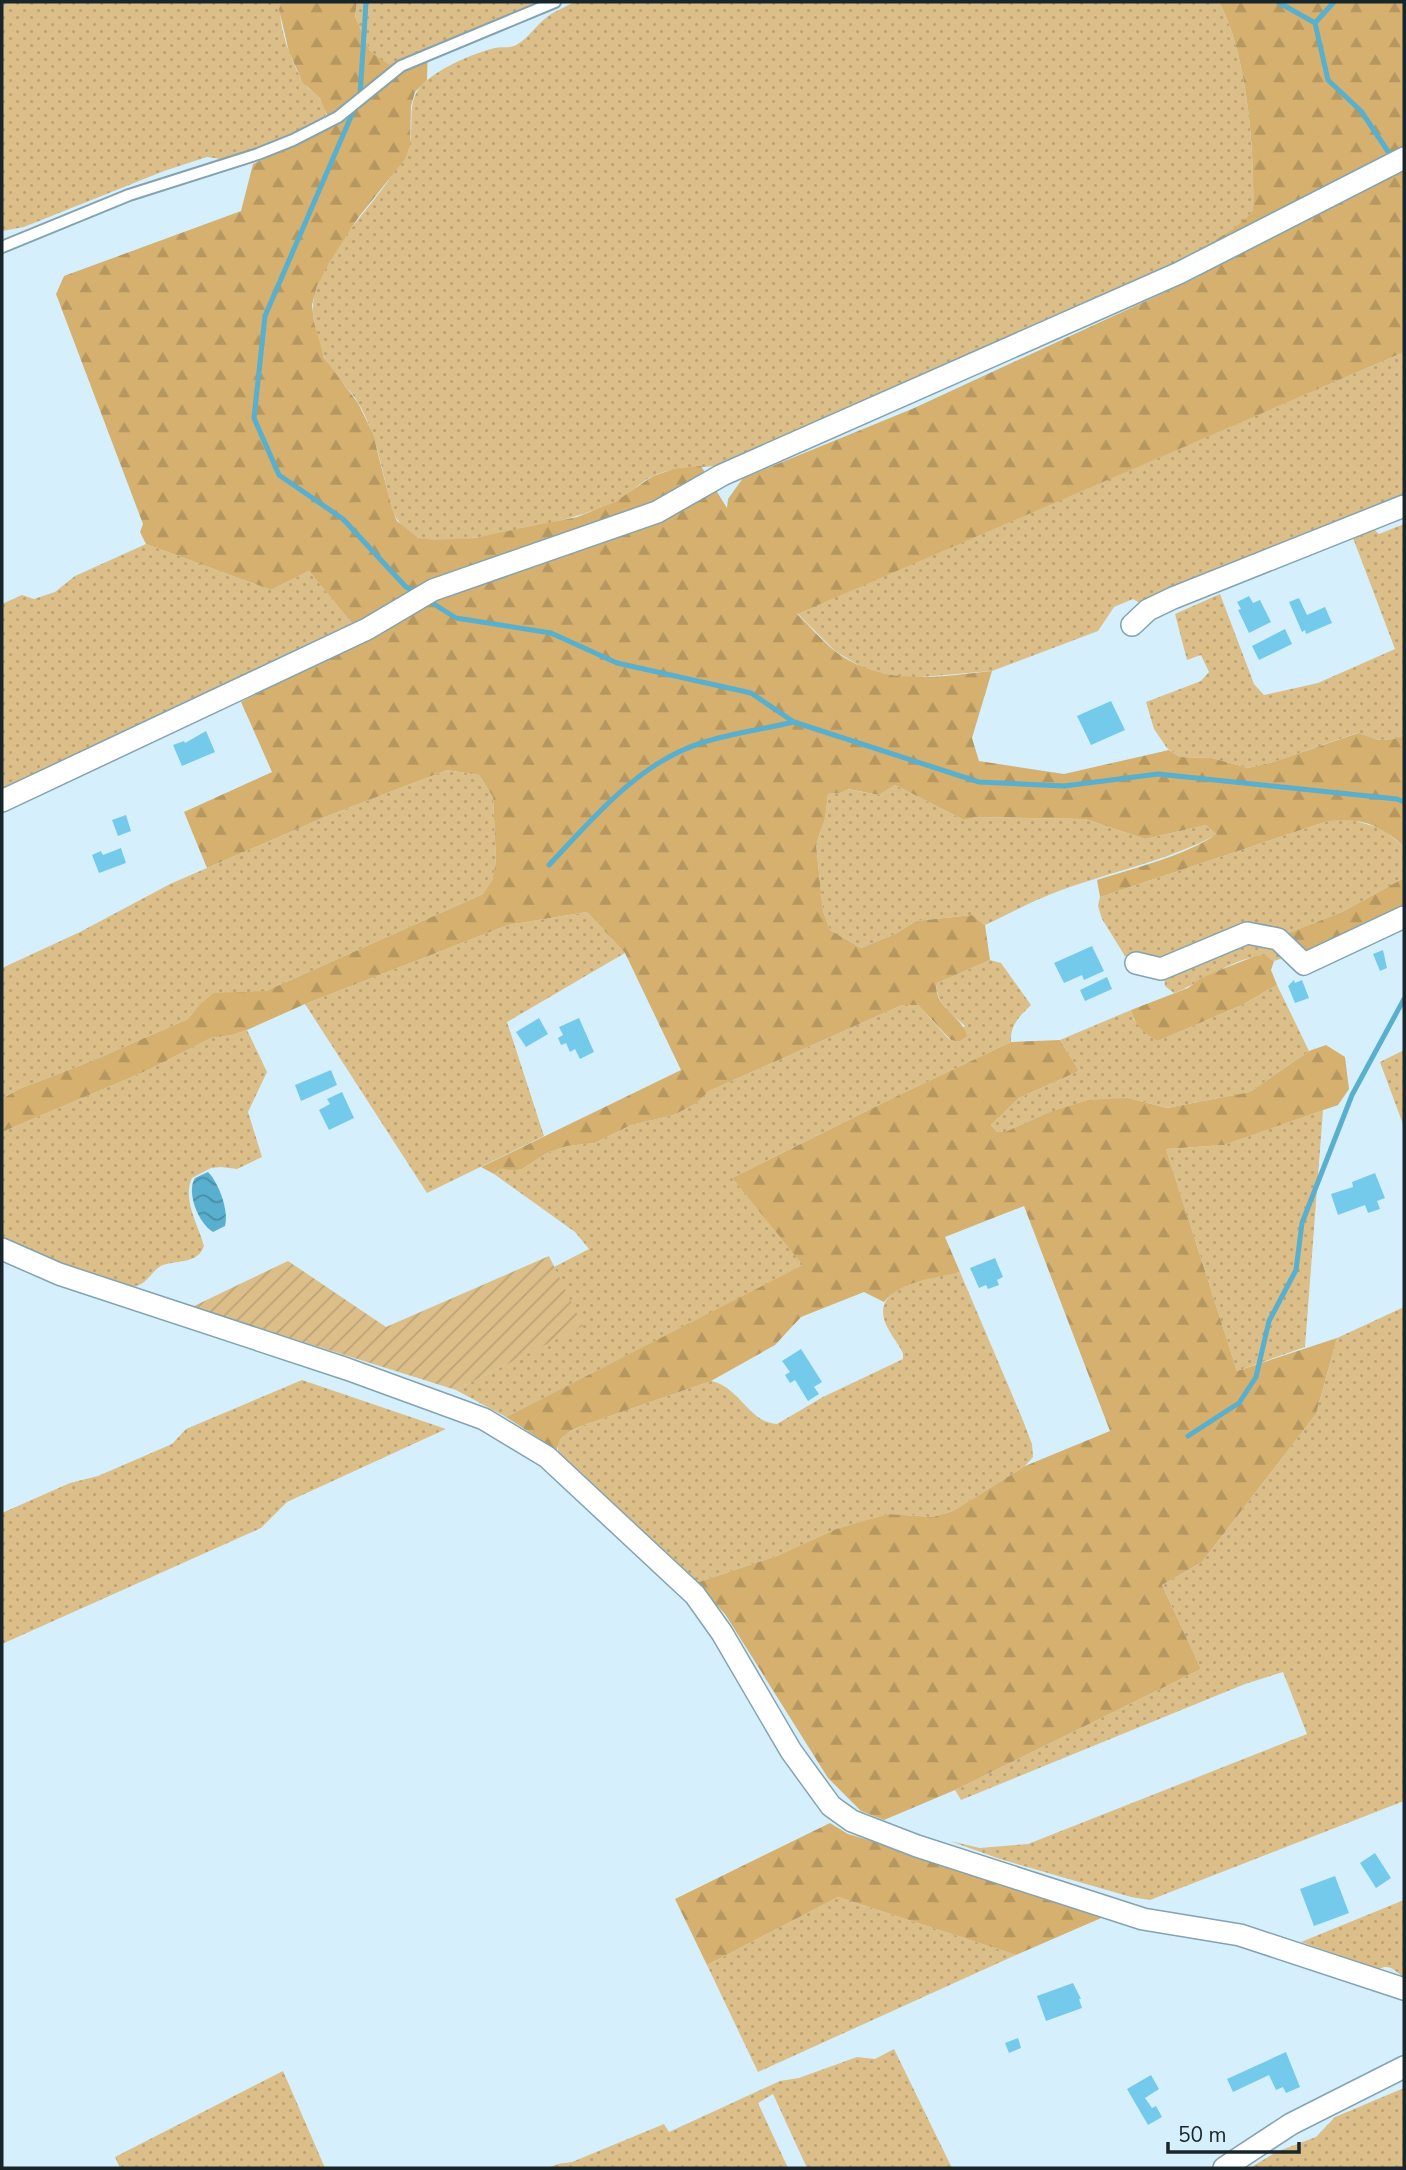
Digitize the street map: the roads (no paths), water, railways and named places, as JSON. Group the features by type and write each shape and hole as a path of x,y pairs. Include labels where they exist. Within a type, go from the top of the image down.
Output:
{"street":[{"path":"2,801 367,629 424,596 657,512 722,474 1179,272 1404,158"},
{"path":"1132,625 1148,610 1173,597 1404,506"},
{"path":"1136,963 1161,969 1247,933 1278,939 1304,964 1404,917"},
{"path":"2,1249 58,1274 347,1369 484,1419 547,1457 695,1595 722,1633 791,1751 831,1806 852,1821 916,1846 1143,1919 1240,1935 1404,1989"},
{"path":"1224,2168 1291,2124 1404,2067"}],"lane":[{"path":"2,247 129,195 258,154 293,140 338,117 401,66 555,2"}],"water":[{"path":"208,1172 219,1190 226,1213 225,1226 213,1232 198,1215 192,1191 195,1178"}],"waterway":[{"path":"360,96 366,2"},
{"path":"1278,2 1315,23"},
{"path":"1334,2 1315,23 1328,80 1361,111 1391,156"},
{"path":"356,105 265,316 254,418 279,475 343,519 405,586 418,594"},
{"path":"426,599 456,618 551,633 617,663 751,693 794,722 979,782 1064,786 1158,774 1397,799 1404,802"},
{"path":"549,865 619,793 659,763 704,742 794,722"},
{"path":"1188,1436 1239,1403 1256,1377 1269,1321 1296,1270 1302,1223 1352,1095 1404,999"}]}
